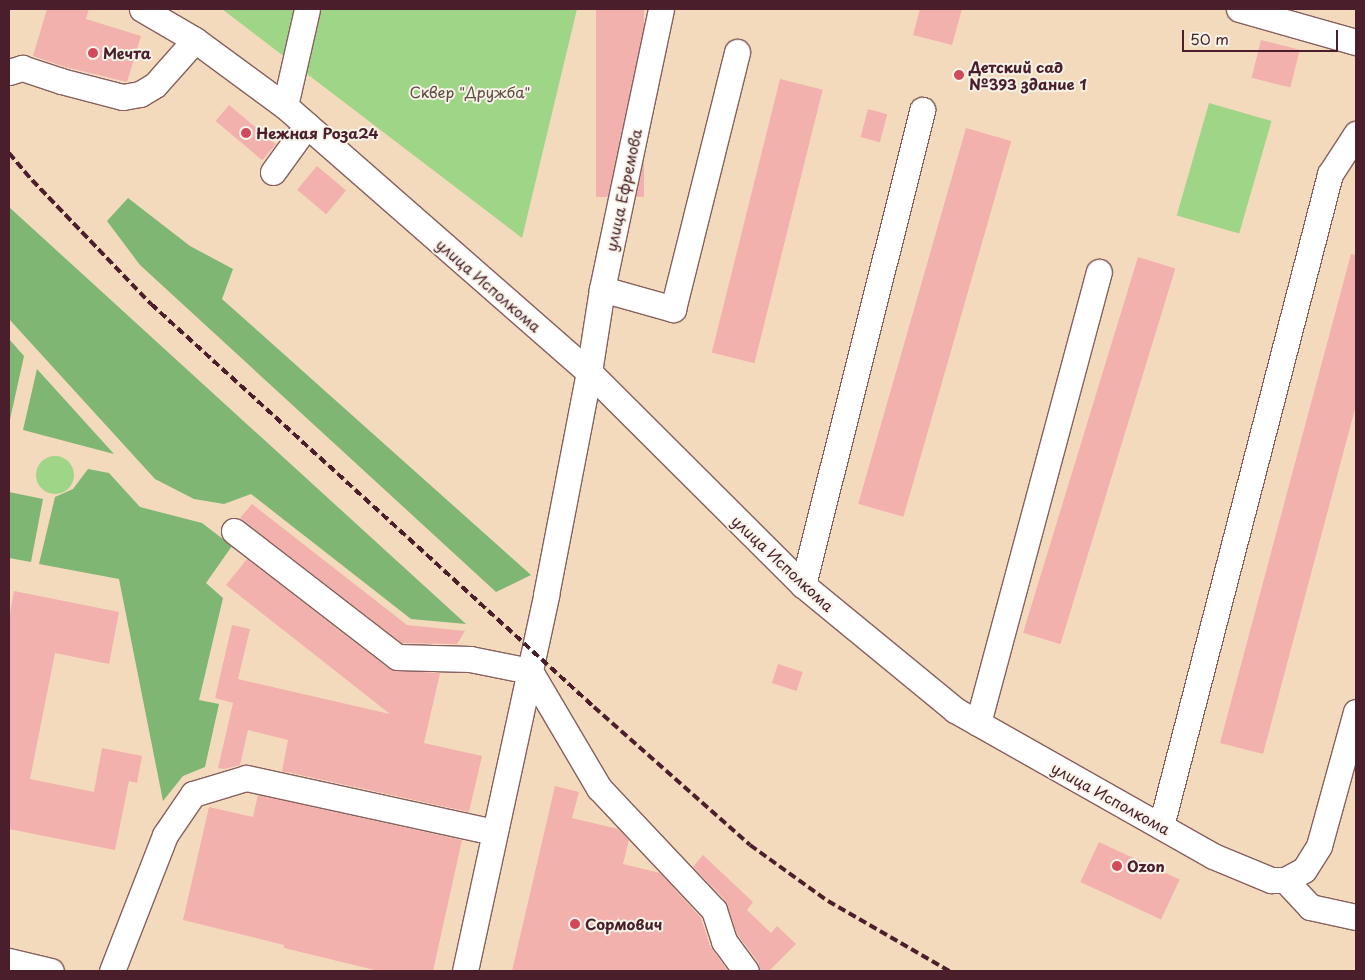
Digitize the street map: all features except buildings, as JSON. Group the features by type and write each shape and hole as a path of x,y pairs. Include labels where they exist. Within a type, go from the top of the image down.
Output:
{"street":[{"path":"285,106 307,9"},
{"name":"улица Ефремова","path":"465,971 530,671 589,372 602,289 661,9"},
{"path":"1239,9 1356,42"},
{"name":"улица Исполкома","path":"157,13 285,106 307,125 589,372 803,585 954,710 1213,856 1271,880 1285,880"},
{"path":"9,72 22,68 61,81 123,97 140,94 156,85 195,40"},
{"path":"602,289 672,309 737,52"},
{"path":"803,585 922,110"},
{"path":"273,172 307,125"},
{"path":"1161,826 1330,174 1356,134"},
{"path":"978,723 1099,272"},
{"path":"234,531 397,657 470,659 530,671 599,788 714,910 724,941 746,971"},
{"path":"1356,715 1319,846 1304,870 1285,880 1310,908 1356,917"},
{"path":"112,971 164,835 193,794 246,778 494,832"},
{"path":"9,961 52,971"}],"green space":[{"name":"Сквер \"Дружба\"","path":"222,9 577,9 522,238"},
{"path":"1209,103 1271,121 1239,233 1177,215"},
{"path":"128,198 190,246 233,269 222,299 531,575 496,592 140,265 107,221"},
{"path":"9,207 466,624 411,619 251,494 224,504 194,499 155,479 9,319"},
{"path":"9,339 24,356 9,424"},
{"path":"37,369 114,454 23,430"},
{"path":"55,456 69,461 74,475 69,489 55,494 41,489 36,475 41,461"},
{"path":"88,469 109,473 140,507 202,523 232,546 206,583 223,598 199,700 219,704 205,767 183,776 163,801 119,579 39,564 55,497 73,489"},
{"path":"9,492 43,499 31,562 9,558"}],"railway":[{"path":"9,153 32,180 151,304 594,707 750,845 828,901 949,971"}],"place":[{"name":"Мечта","path":"93,53"},
{"name":"Детский сад №393 здание 1","path":"959,75"},
{"name":"Нежная Роза24","path":"246,133"},
{"name":"Ozon","path":"1117,866"},
{"name":"Сормович","path":"575,924"}]}
